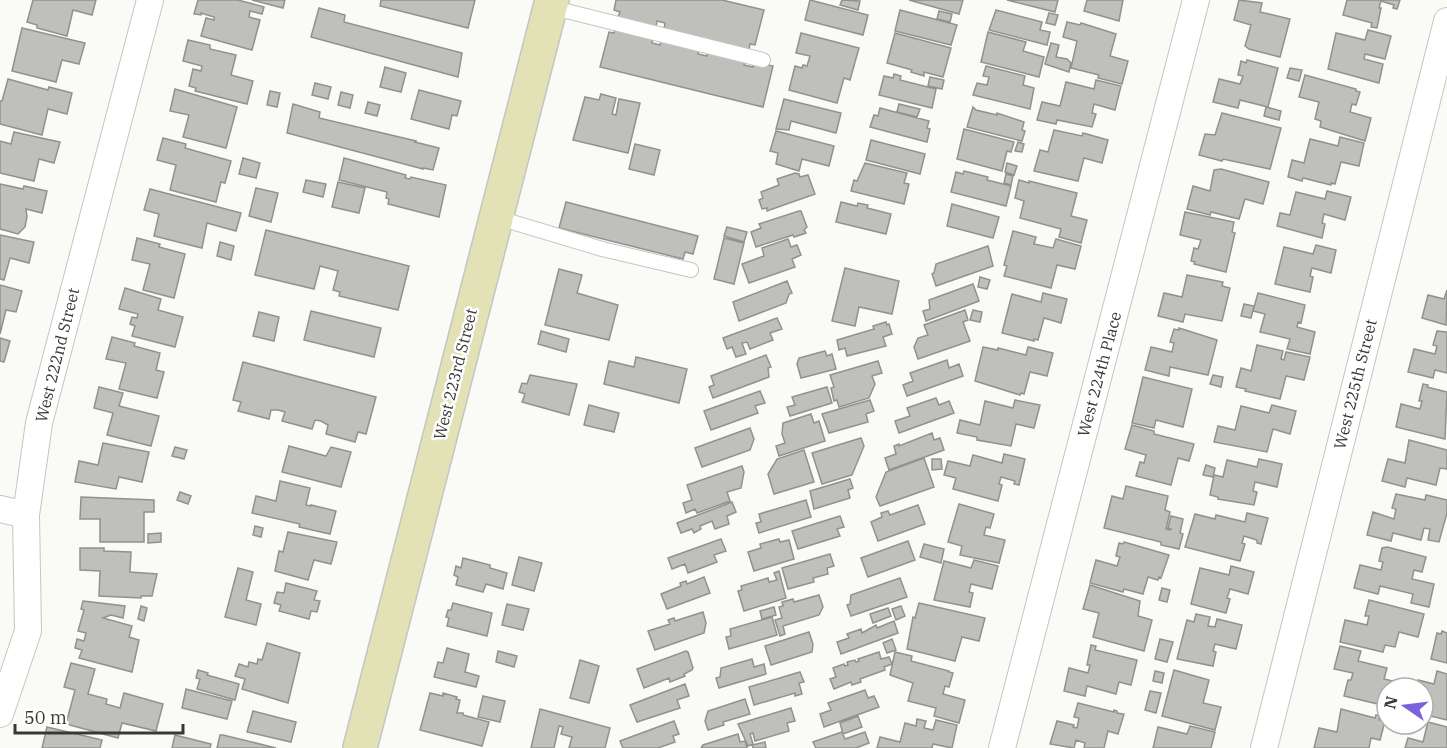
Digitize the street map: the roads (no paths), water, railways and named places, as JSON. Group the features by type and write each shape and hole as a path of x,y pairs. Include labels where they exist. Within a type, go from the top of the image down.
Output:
{"main road":[{"name":"West 223rd Street","path":"360,748 551,3"}],"street":[{"name":"West 222nd Street","path":"0,714 27,631 26,515 39,423 150,0"},
{"name":"West 224th Place","path":"1002,748 1196,0"},
{"name":"West 225th Street","path":"1264,748 1447,21"},
{"path":"0,509 26,515"}],"lane":[{"path":"551,3 763,60"},
{"path":"495,217 602,249 690,270"}]}
